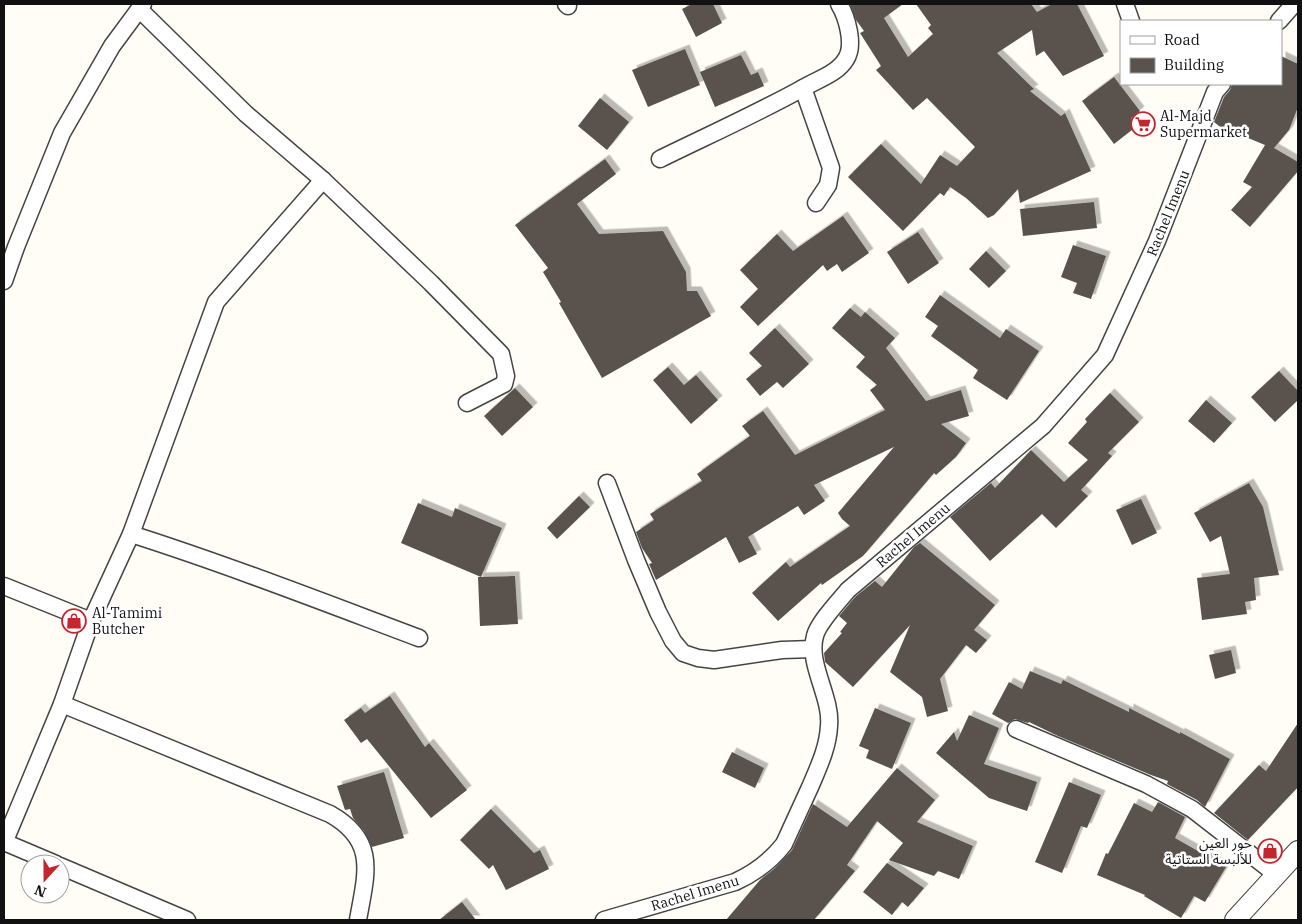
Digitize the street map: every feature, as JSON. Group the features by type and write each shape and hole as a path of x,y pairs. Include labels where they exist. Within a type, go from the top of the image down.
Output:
{"street":[{"path":"660,159 778,102 835,70 846,60 850,49 850,33 839,4"},
{"path":"1125,4 1131,20"},
{"path":"1279,20 1294,4"},
{"path":"4,281 62,133 112,46 141,6 246,114 323,180 431,282 501,354 506,376 504,384 467,403"},
{"name":"Rachel Imenu","path":"604,920 735,882 763,867 784,844 822,757 830,725 827,705 815,662 813,649 815,635 824,620 848,590 1043,426 1105,355 1157,241 1215,92 1221,85"},
{"path":"803,88 831,168 828,185 816,203"},
{"path":"32,854 4,842 62,704 91,622 131,534 216,302 323,180"},
{"path":"607,483 658,612 683,653 698,658 714,660 782,650 813,649"},
{"path":"131,534 265,579 418,638"},
{"path":"4,586 91,622"},
{"path":"62,704 321,810 342,821 358,838 366,860 358,920"},
{"path":"1016,729 1146,784 1192,810 1276,875"},
{"path":"1235,920 1298,851"},
{"path":"70,870 187,920"}],"building":[{"path":"692,4 713,4 722,23 696,37 682,9"},
{"path":"850,4 903,4 884,18 908,57 933,34 928,28 931,25 916,4 1031,4 1037,12 1052,4 1077,4 1104,56 1063,76 1044,51 1036,56 1032,30 997,53 1034,89 1030,91 1061,116 1065,113 1091,171 1020,203 1018,189 994,215 988,218 966,198 950,187 944,196 940,193 903,231 848,177 881,144 921,184 940,155 957,166 975,147 927,98 913,110 876,70 881,66 860,33 864,31 856,20"},
{"path":"685,49 700,85 648,107 632,70"},
{"path":"741,55 751,75 758,72 764,86 715,107 700,72"},
{"path":"1282,56 1298,64 1298,107 1289,130 1274,148 1298,162 1298,171 1250,227 1231,210 1252,187 1243,182 1265,145 1219,126 1214,122 1224,97 1232,85 1282,85"},
{"path":"1114,77 1140,111 1131,118 1137,126 1114,144 1082,101"},
{"path":"600,98 629,122 607,150 578,126"},
{"path":"605,159 616,174 577,204 599,234 663,231 686,272 687,291 697,291 711,316 602,378 543,272 548,268 515,225"},
{"path":"1094,202 1097,228 1023,236 1020,209"},
{"path":"843,216 869,253 842,272 837,264 827,271 823,265 758,326 740,307 758,289 740,270 777,234 793,251"},
{"path":"918,232 939,263 908,284 887,252"},
{"path":"1073,245 1106,256 1091,299 1073,293 1077,283 1061,277"},
{"path":"986,251 1006,271 989,288 969,269"},
{"path":"940,295 1000,338 1006,329 1039,351 1007,400 973,378 978,370 931,336 938,326 925,317"},
{"path":"850,308 861,317 865,312 895,338 886,348 926,401 961,390 969,416 941,424 966,443 956,457 936,475 934,473 863,556 822,585 821,583 778,621 752,593 786,562 790,567 850,526 838,513 894,447 814,485 825,501 804,515 798,506 748,537 757,554 739,563 726,537 656,580 649,564 652,563 642,548 636,532 654,520 650,514 702,481 697,474 750,436 742,426 763,411 795,455 885,410 870,390 877,385 856,367 865,357 832,328"},
{"path":"775,328 809,364 783,388 777,382 760,396 746,379 762,366 749,353"},
{"path":"668,367 684,385 696,375 718,400 691,424 653,380"},
{"path":"1279,371 1298,391 1298,400 1275,422 1251,397"},
{"path":"515,388 533,407 502,436 484,416"},
{"path":"1110,393 1139,422 1108,453 1112,456 1081,490 1088,496 1056,528 1042,514 990,561 950,517 991,483 995,488 1031,450 1064,482 1088,460 1068,443 1087,422 1085,419"},
{"path":"1206,400 1232,423 1214,443 1188,421"},
{"path":"1249,483 1263,507 1279,575 1254,578 1256,600 1245,602 1247,614 1202,620 1197,578 1230,574 1221,536 1210,542 1194,513"},
{"path":"579,496 590,507 557,539 547,528"},
{"path":"1141,499 1157,533 1132,545 1116,510"},
{"path":"418,503 452,517 455,508 502,528 481,577 401,543"},
{"path":"920,543 995,605 974,630 987,640 976,653 966,645 940,679 948,711 927,717 922,697 890,672 910,625 853,687 825,662 824,653 842,633 840,632 847,623 839,616 855,597 875,581 882,587 914,547"},
{"path":"515,576 518,624 480,626 478,577"},
{"path":"1231,650 1236,673 1215,679 1209,655"},
{"path":"1030,671 1061,684 1063,680 1129,712 1129,708 1180,734 1180,732 1230,759 1205,807 1197,800 1167,784 1168,781 1058,736 1029,722 1015,719 1008,723 992,714 1009,682 1022,689"},
{"path":"390,696 425,747 429,743 467,790 431,818 367,739 361,743 344,720 361,708 365,713"},
{"path":"875,708 911,723 892,769 866,758 869,750 859,746"},
{"path":"969,715 999,728 984,764 1037,782 1027,811 989,798 936,753 954,732 957,741"},
{"path":"1298,723 1298,787 1248,840 1214,813 1259,765 1266,771"},
{"path":"732,752 764,768 755,788 722,772"},
{"path":"897,768 935,800 917,822 973,846 959,879 938,871 934,876 889,860 903,843 877,821 847,865 855,871 814,920 726,920 760,880 774,869 792,850 813,804 847,827"},
{"path":"384,772 404,838 372,847 364,831 353,818 350,809 345,810 337,786"},
{"path":"1069,782 1101,795 1087,828 1081,826 1062,873 1035,862"},
{"path":"1158,802 1185,817 1175,838 1226,867 1205,902 1194,896 1181,918 1145,895 1097,875 1106,853 1108,854 1134,803 1152,812"},
{"path":"491,809 534,853 540,850 549,869 506,890 493,865 489,869 460,840"},
{"path":"887,863 924,888 908,907 902,902 892,915 863,892"},
{"path":"462,902 476,920 439,920"}],"place":[{"name":"Al-Majd Supermarket","path":"1143,124"},
{"name":"Al-Tamimi Butcher","path":"74,621"},
{"name":"حور العين للألبسة الستاتية","path":"1270,851"}]}
